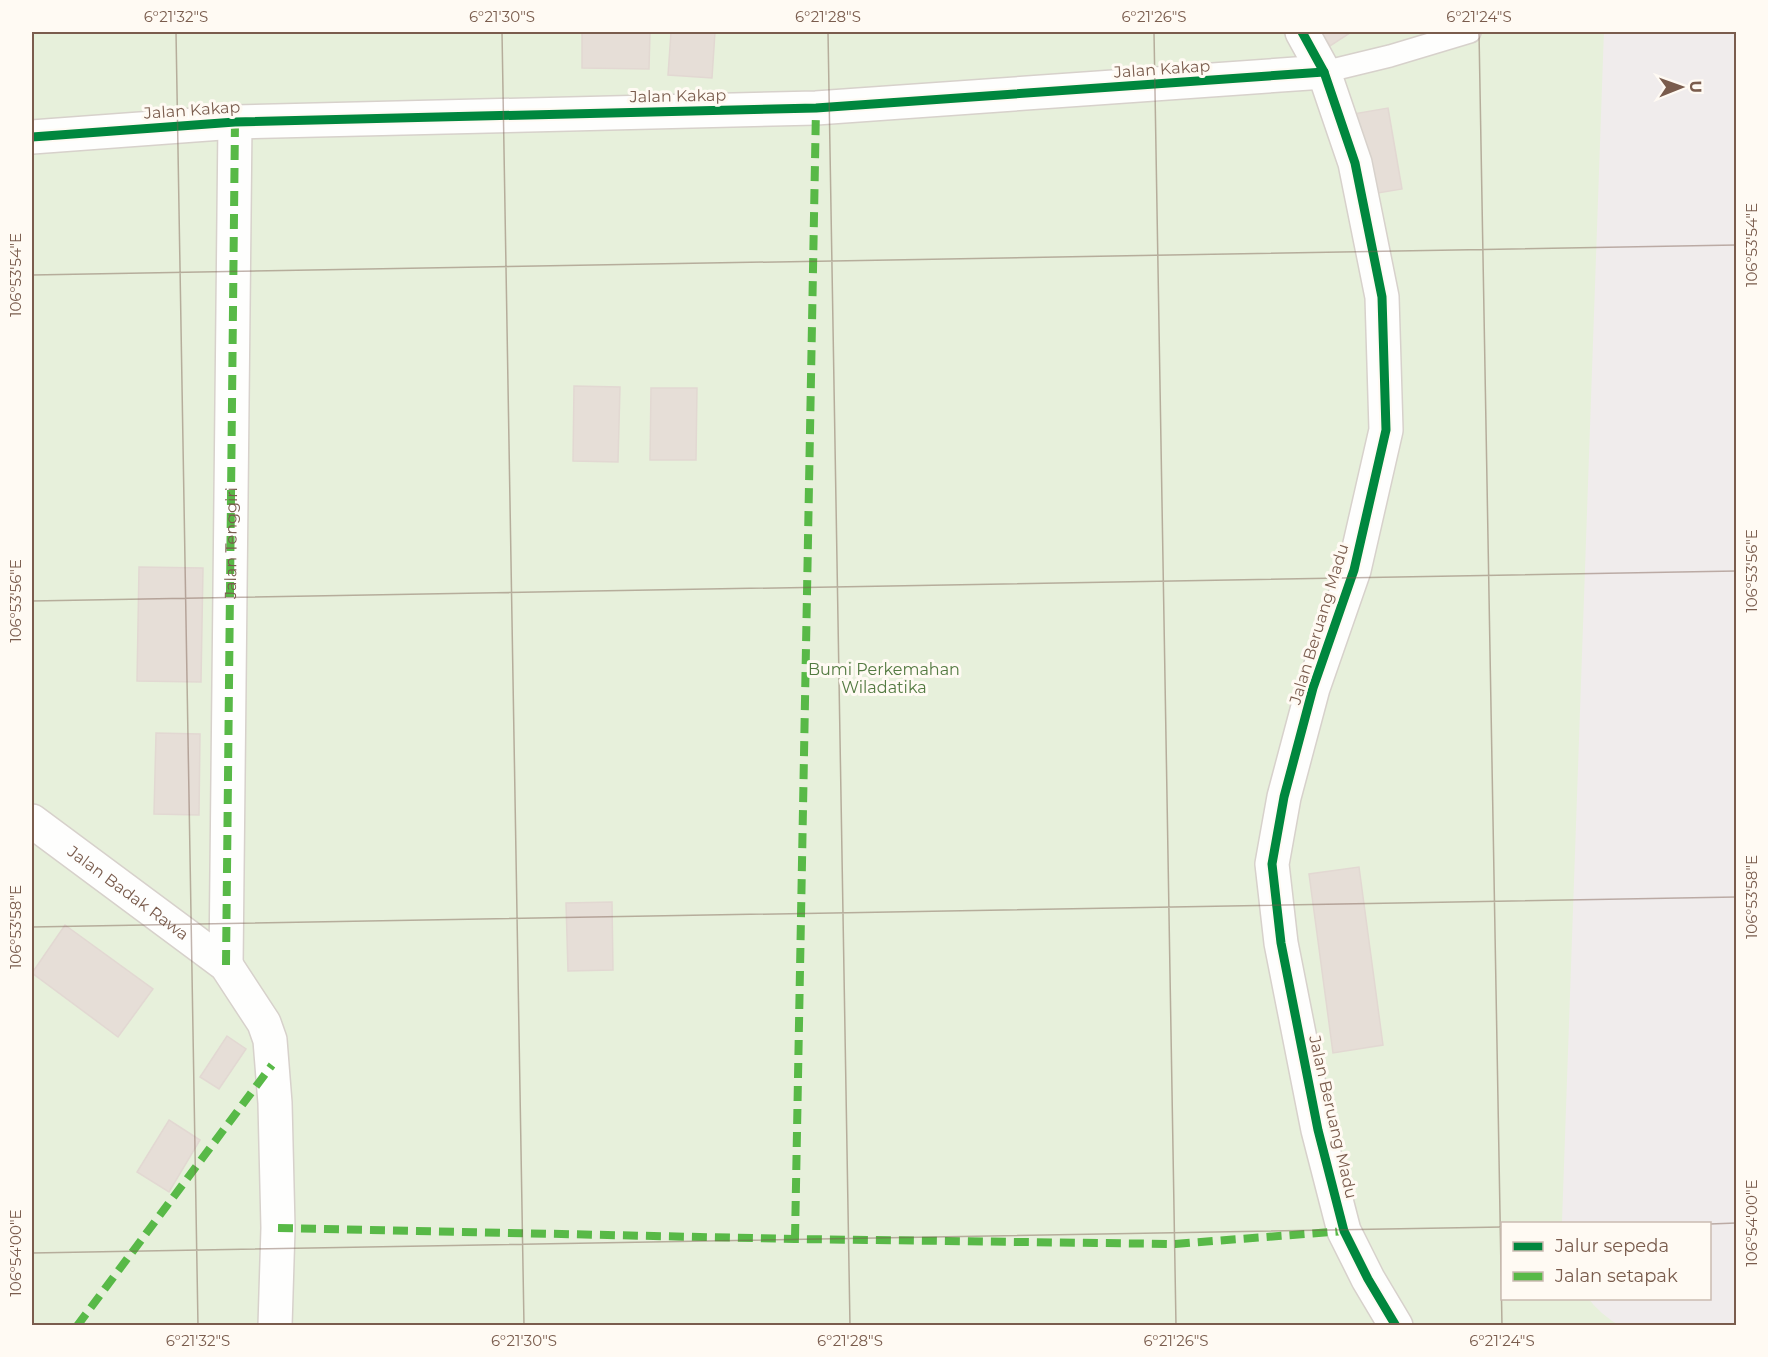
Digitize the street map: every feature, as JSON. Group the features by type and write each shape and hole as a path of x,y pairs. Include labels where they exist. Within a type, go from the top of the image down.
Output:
{"street":[{"name":"Jalan Beruang Madu","path":"1302,32 1324,72 1355,163 1382,297 1386,430 1354,570 1313,688 1284,797 1272,864 1281,943 1318,1130 1344,1231 1368,1279 1396,1326"},
{"name":"Jalan Kakap","path":"32,137 236,122 816,108 1324,72"},
{"name":"Jalan Tenggiri","path":"226,965 236,122"},
{"name":"Jalan Badak Rawa","path":"32,821 226,965"},
{"path":"226,965 264,1023 270,1040 276,1103 275,1326"}],"lane":[{"path":"1324,72 1390,56 1470,32"}],"green space":[{"name":"Bumi Perkemahan Wiladatika","path":"32,32 1736,32 1736,1325 32,1325"}],"building":[{"path":"582,32 650,32 649,69 582,68"},
{"path":"671,32 715,32 712,78 668,75"},
{"path":"1321,32 1349,32 1350,33 1330,46"},
{"path":"1388,108 1402,189 1366,195 1353,114"},
{"path":"574,386 620,387 618,462 573,461"},
{"path":"651,388 697,388 696,460 650,460"},
{"path":"139,567 203,568 201,682 137,681"},
{"path":"156,733 200,734 199,815 154,814"},
{"path":"1359,867 1383,1045 1333,1053 1309,874"},
{"path":"612,902 613,970 568,971 566,903"},
{"path":"65,925 153,989 118,1037 32,973"},
{"path":"227,1036 246,1049 219,1089 200,1077"},
{"path":"169,1120 200,1140 169,1192 137,1172"}],"runway":[{"path":"1681,1222 1723,32"}],"marked path":[{"path":"795,1239 816,108"},
{"path":"226,965 235,122"},
{"path":"77,1326 272,1065"},
{"path":"278,1228 1175,1244 1344,1231"}],"cycle path":[{"path":"1302,32 1324,72 1355,163 1382,297 1386,430 1354,570 1313,688 1284,797 1272,864 1281,943 1318,1130 1344,1231 1368,1279 1396,1326"},
{"path":"32,137 235,122 816,108 1324,72"}]}
